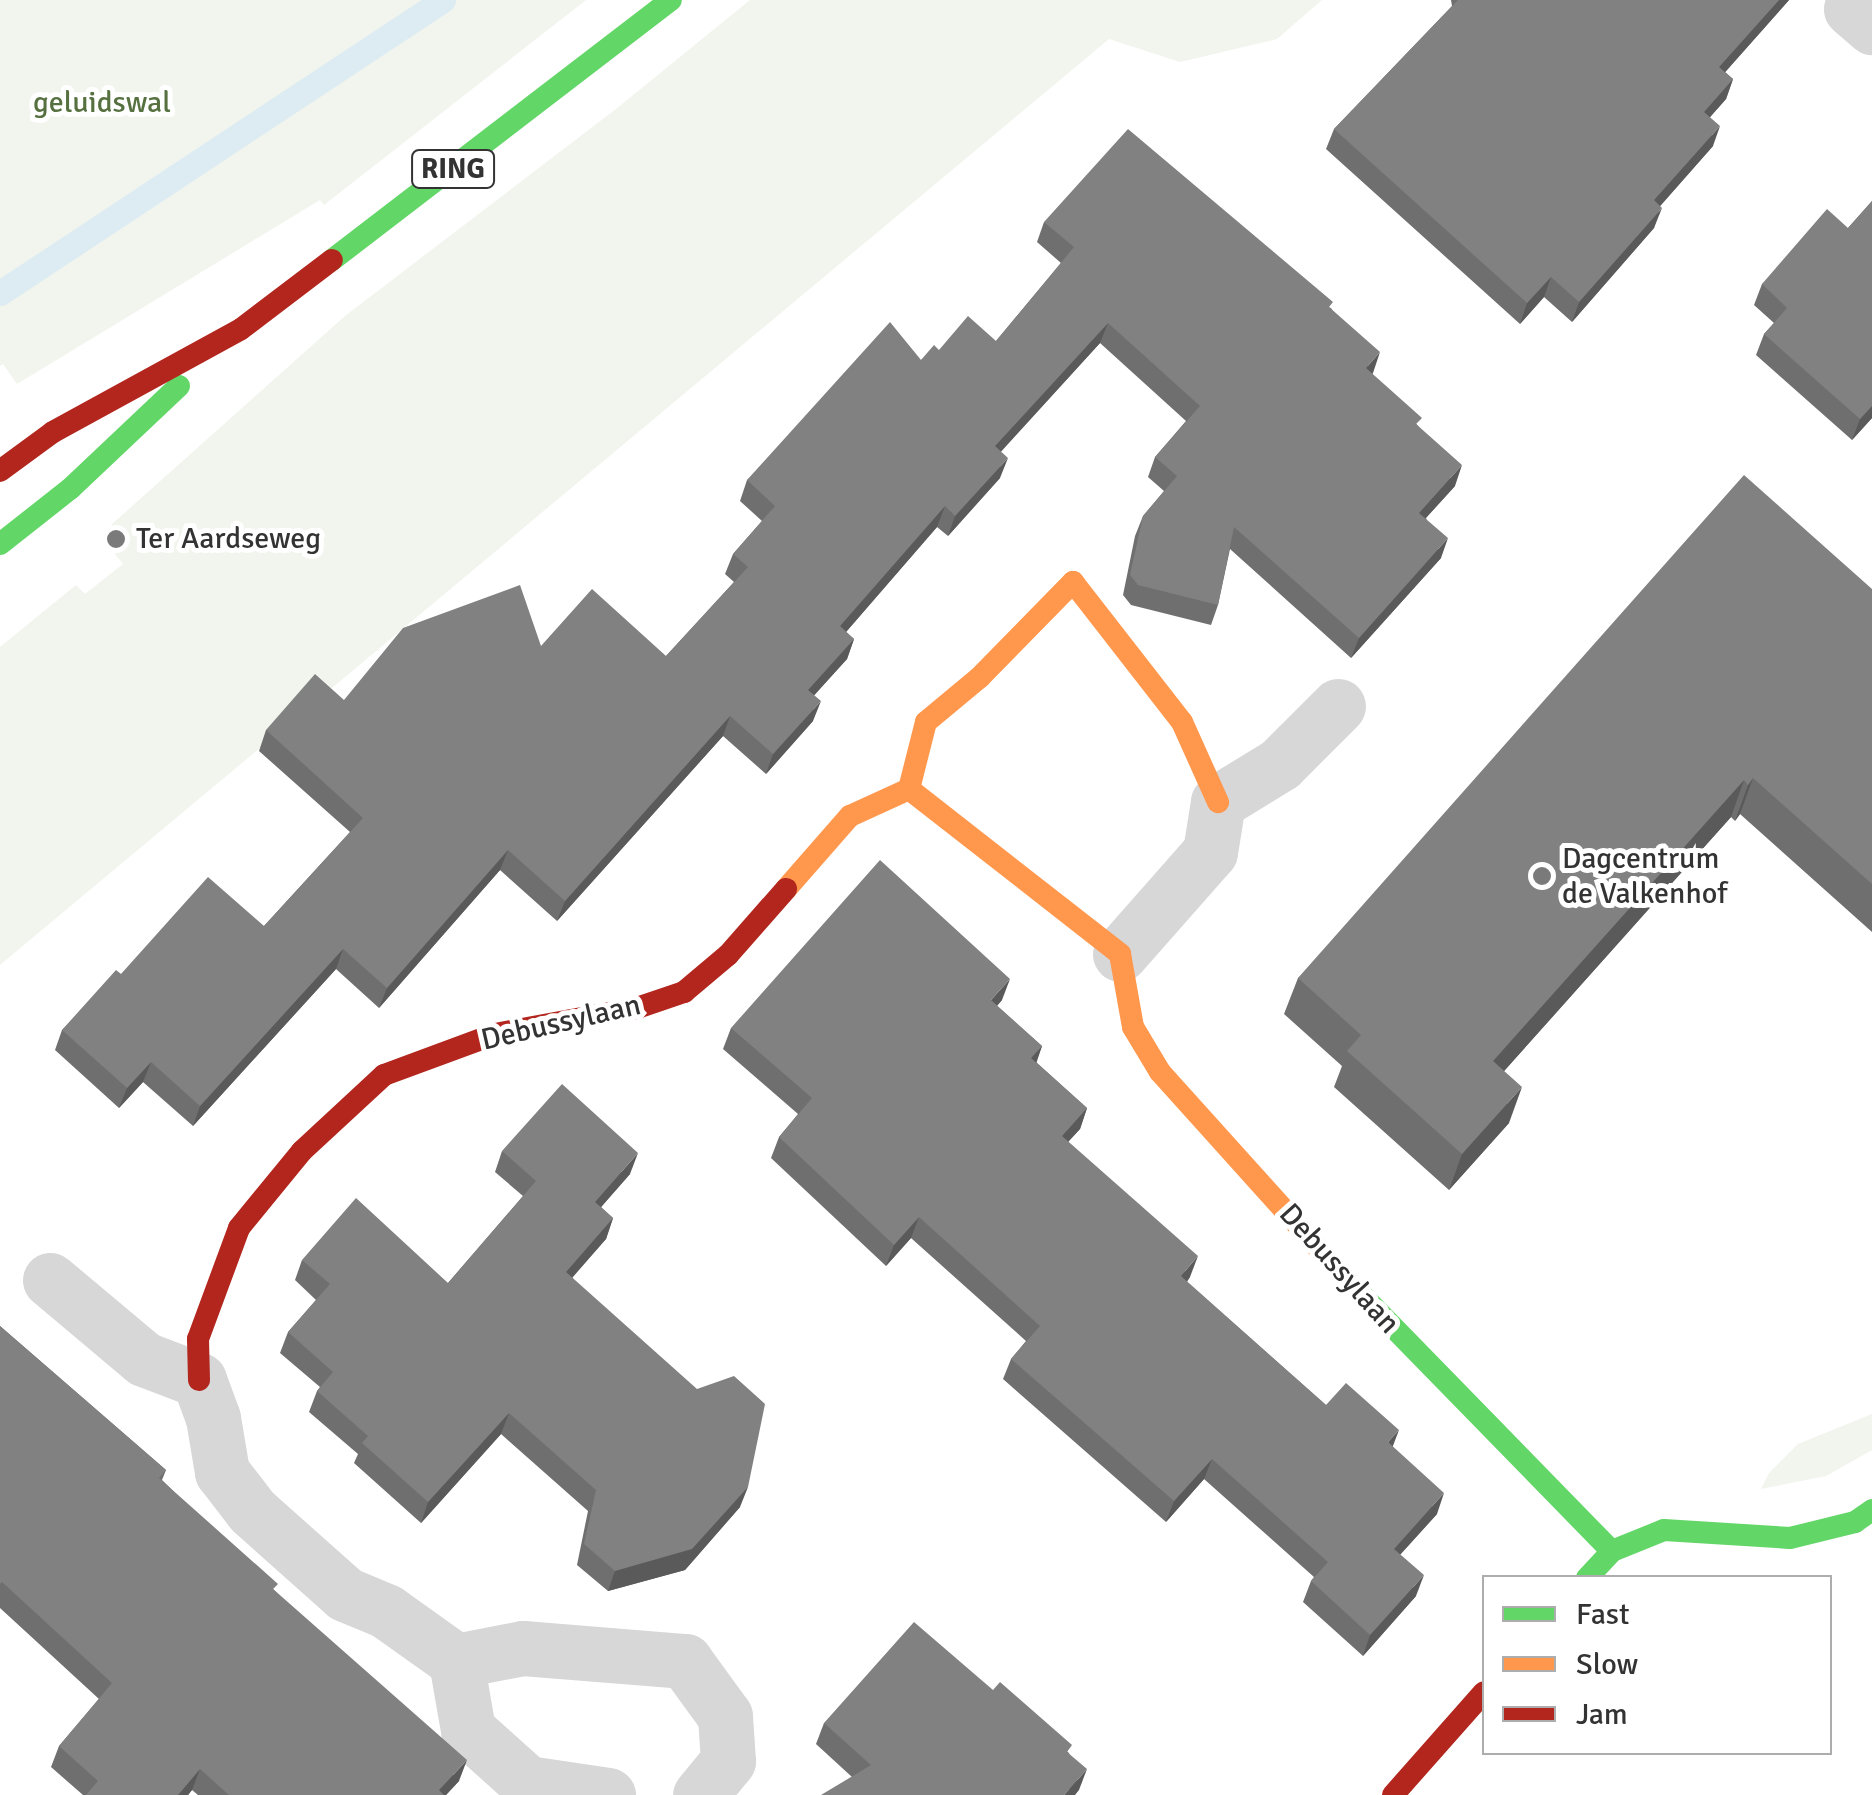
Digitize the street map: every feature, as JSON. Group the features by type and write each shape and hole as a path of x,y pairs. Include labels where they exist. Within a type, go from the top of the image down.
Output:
{"street":[{"name":"RING","path":"0,544 70,489 232,336 671,0"},
{"path":"1858,0 1851,9 1872,27"},
{"name":"RING","path":"0,472 54,432 232,336"},
{"path":"1073,582 1182,722 1218,802 1210,852 1120,954 909,789 926,722 980,677 1073,582"},
{"path":"1218,802 1280,764 1338,706"},
{"name":"Debussylaan","path":"456,1661 386,1611 344,1594 252,1511 222,1472 213,1418 199,1380 198,1339 239,1228 302,1151 384,1075 495,1034 637,1008 684,992 728,956 850,816 909,789"},
{"name":"Debussylaan","path":"1120,954 1133,1028 1160,1072 1386,1323 1612,1551"},
{"path":"50,1280 144,1359 199,1380"},
{"path":"1590,1575 1612,1551 1664,1530 1790,1538 1855,1522 1872,1510"},
{"path":"608,1795 527,1783 468,1730 456,1661 523,1648 685,1662 725,1716 728,1760 700,1795"},
{"path":"1393,1795 1482,1694"}],"green space":[{"name":"geluidswal","path":"0,0 586,0 324,205 320,200 17,384 3,364 0,366"},
{"path":"750,0 1322,0 1277,39 1180,62 1109,39 0,965 0,647 76,585 85,594 123,564 115,554 127,544 111,525 345,316 616,109"},
{"path":"1872,1414 1872,1450 1826,1476 1761,1489 1769,1473 1798,1444"}],"building":[{"path":"1458,0 1779,0 1719,67 1733,79 1704,112 1720,126 1654,200 1662,208 1579,302 1551,277 1527,303 1334,129"},
{"path":"1128,129 1333,302 1329,307 1380,352 1366,368 1422,418 1416,424 1462,465 1419,513 1448,538 1359,638 1234,527 1218,605 1138,585 1130,575 1143,516 1177,476 1155,457 1200,406 1108,323 995,446 1008,458 955,516 945,506 840,626 854,639 808,690 821,701 773,754 730,716 565,901 508,850 387,988 343,949 200,1106 151,1062 127,1088 62,1030 116,970 121,974 208,877 264,926 363,818 266,730 315,674 344,700 403,628 520,585 541,646 592,589 666,656 748,567 733,554 775,506 747,480 890,322 921,360 934,345 939,350 968,316 996,341 1074,247 1044,222"},
{"path":"1872,201 1872,406 1860,419 1764,334 1787,308 1762,284 1827,209 1848,228"},
{"name":"Dagcentrum de Valkenhof","path":"1744,475 1872,589 1872,884 1753,778 1748,785 1744,780 1493,1061 1522,1087 1462,1154 1347,1051 1361,1035 1298,978"},
{"path":"880,860 1010,979 991,1000 1042,1046 1031,1058 1087,1108 1062,1136 1198,1256 1181,1276 1326,1405 1346,1383 1399,1430 1388,1442 1444,1493 1394,1549 1424,1575 1370,1635 1311,1581 1328,1562 1212,1459 1174,1501 1011,1359 1040,1326 919,1217 894,1245 779,1137 812,1098 731,1028"},
{"path":"562,1084 638,1153 595,1202 613,1218 566,1272 697,1389 734,1376 765,1404 748,1487 692,1549 615,1571 584,1544 596,1490 509,1413 428,1502 362,1443 368,1436 317,1391 333,1372 288,1332 330,1284 302,1260 356,1198 448,1283 536,1181 502,1151"},
{"path":"0,1326 166,1470 159,1478 278,1584 273,1589 467,1760 439,1790 444,1795 229,1795 200,1769 178,1795 86,1795 98,1781 59,1746 112,1683 0,1584"},
{"path":"914,1622 993,1690 1000,1682 1072,1745 1067,1752 1087,1769 1064,1795 821,1795 871,1765 824,1723"}],"waterway":[{"path":"0,293 443,0"}],"traffic: fast":[{"path":"332,260 671,0"},
{"path":"0,544 70,489 179,386"},
{"path":"1352,1285 1612,1551"},
{"path":"1590,1575 1612,1551 1664,1530 1790,1538 1855,1522 1872,1510"}],"traffic: slow":[{"path":"786,889 850,816 909,789 926,722 980,677 1073,582 1182,722 1218,802"},
{"path":"909,789 1120,954 1133,1027 1160,1072 1352,1285"}],"traffic: jam":[{"path":"0,471 53,432 241,329 332,260"},
{"path":"199,1380 198,1339 239,1228 302,1151 384,1075 495,1034 637,1008 684,992 728,955 786,889"},
{"path":"1393,1795 1482,1694"}],"place":[{"name":"Ter Aardseweg","path":"116,539"},
{"name":"Dagcentrum de Valkenhof","path":"1542,876"}]}
